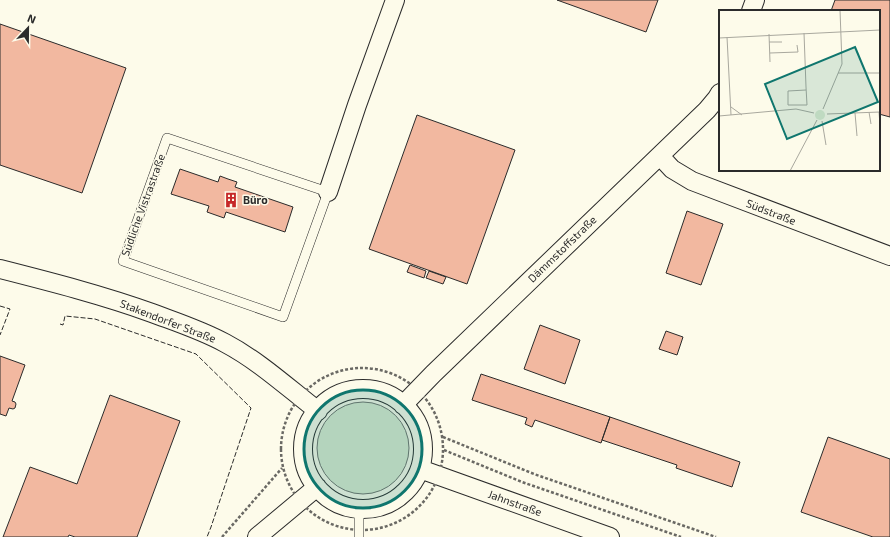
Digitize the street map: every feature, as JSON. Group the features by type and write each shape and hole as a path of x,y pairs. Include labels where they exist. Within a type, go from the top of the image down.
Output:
{"street":[{"name":"Südliche Vistrastraße","path":"328,192 357,105 395,0"},
{"path":"751,10 755,0"},
{"name":"Dämmstoffstraße","path":"403,405 432,374 707,110 719,95"},
{"name":"Südstraße","path":"660,156 672,169 692,182 890,256"},
{"name":"Stakendorfer Straße","path":"0,269 104,297 202,332 226,343 248,357 270,372 318,411"},
{"path":"365,389 395,398 403,405 412,414 422,435 423,452 420,469 414,481 406,491 385,505 359,509 347,507 326,496 317,487 311,477 306,466 304,455 306,432 318,411 325,403 334,397 354,390 365,389"},
{"name":"Jahnstraße","path":"420,469 610,537"},
{"path":"257,537 317,487"}],"lane":[{"name":"Südliche Vistrastraße","path":"168,138 328,192 283,316 123,261 168,138"},
{"path":"359,509 359,534"}],"path":[{"path":"364,368 393,374 406,381 417,390 433,408 438,419 442,430 444,450 442,465 434,488 427,499 418,508 408,517 397,523 385,528 359,534 318,517 299,502 284,476 280,446 286,420 293,408 311,387 336,373 350,369 364,368"},
{"path":"443,437 534,474 716,537"},
{"path":"444,450 522,482 681,537"},
{"path":"222,537 282,468"}],"highlighted area":[{"path":"365,389 395,399 411,414 421,435 423,458 414,481 406,491 385,505 359,509 336,502 317,487 306,466 304,443 311,421 325,403 343,393"}],"green space":[{"path":"363,402 381,405 396,415 406,430 409,448 406,466 396,481 381,491 363,494 345,491 330,481 320,466 317,448 320,430 330,415 345,405"}],"building":[{"path":"557,0 658,0 646,32"},
{"path":"835,0 890,0 890,117 880,114 880,10 831,10"},
{"path":"0,24 126,68 82,193 0,165"},
{"path":"417,115 515,150 467,284 369,249"},
{"name":"Büro","path":"180,169 218,182 220,176 237,182 235,187 293,207 285,232 226,212 224,218 207,212 209,206 171,194"},
{"path":"687,211 723,224 701,285 666,273"},
{"path":"410,265 426,271 424,278 407,272"},
{"path":"429,271 446,277 443,284 426,278"},
{"path":"540,325 580,340 565,384 524,369"},
{"path":"666,331 683,337 677,355 659,349"},
{"path":"0,356 25,365 12,401 16,404 15,408 9,408 6,416 0,414"},
{"path":"481,374 610,417 601,443 535,420 532,427 525,424 527,418 472,400"},
{"path":"110,395 180,421 137,537 75,537 69,535 68,537 3,537 30,467 77,484"},
{"path":"610,417 740,462 732,487 676,468 677,465 602,440"},
{"path":"828,437 890,459 890,537 873,537 801,512"}],"fence":[{"path":"0,306 10,309 0,335"},
{"path":"60,324 63,325 65,316 95,319 196,354 251,408 207,537"}],"place":[{"name":"Büro","path":"231,200"}]}
